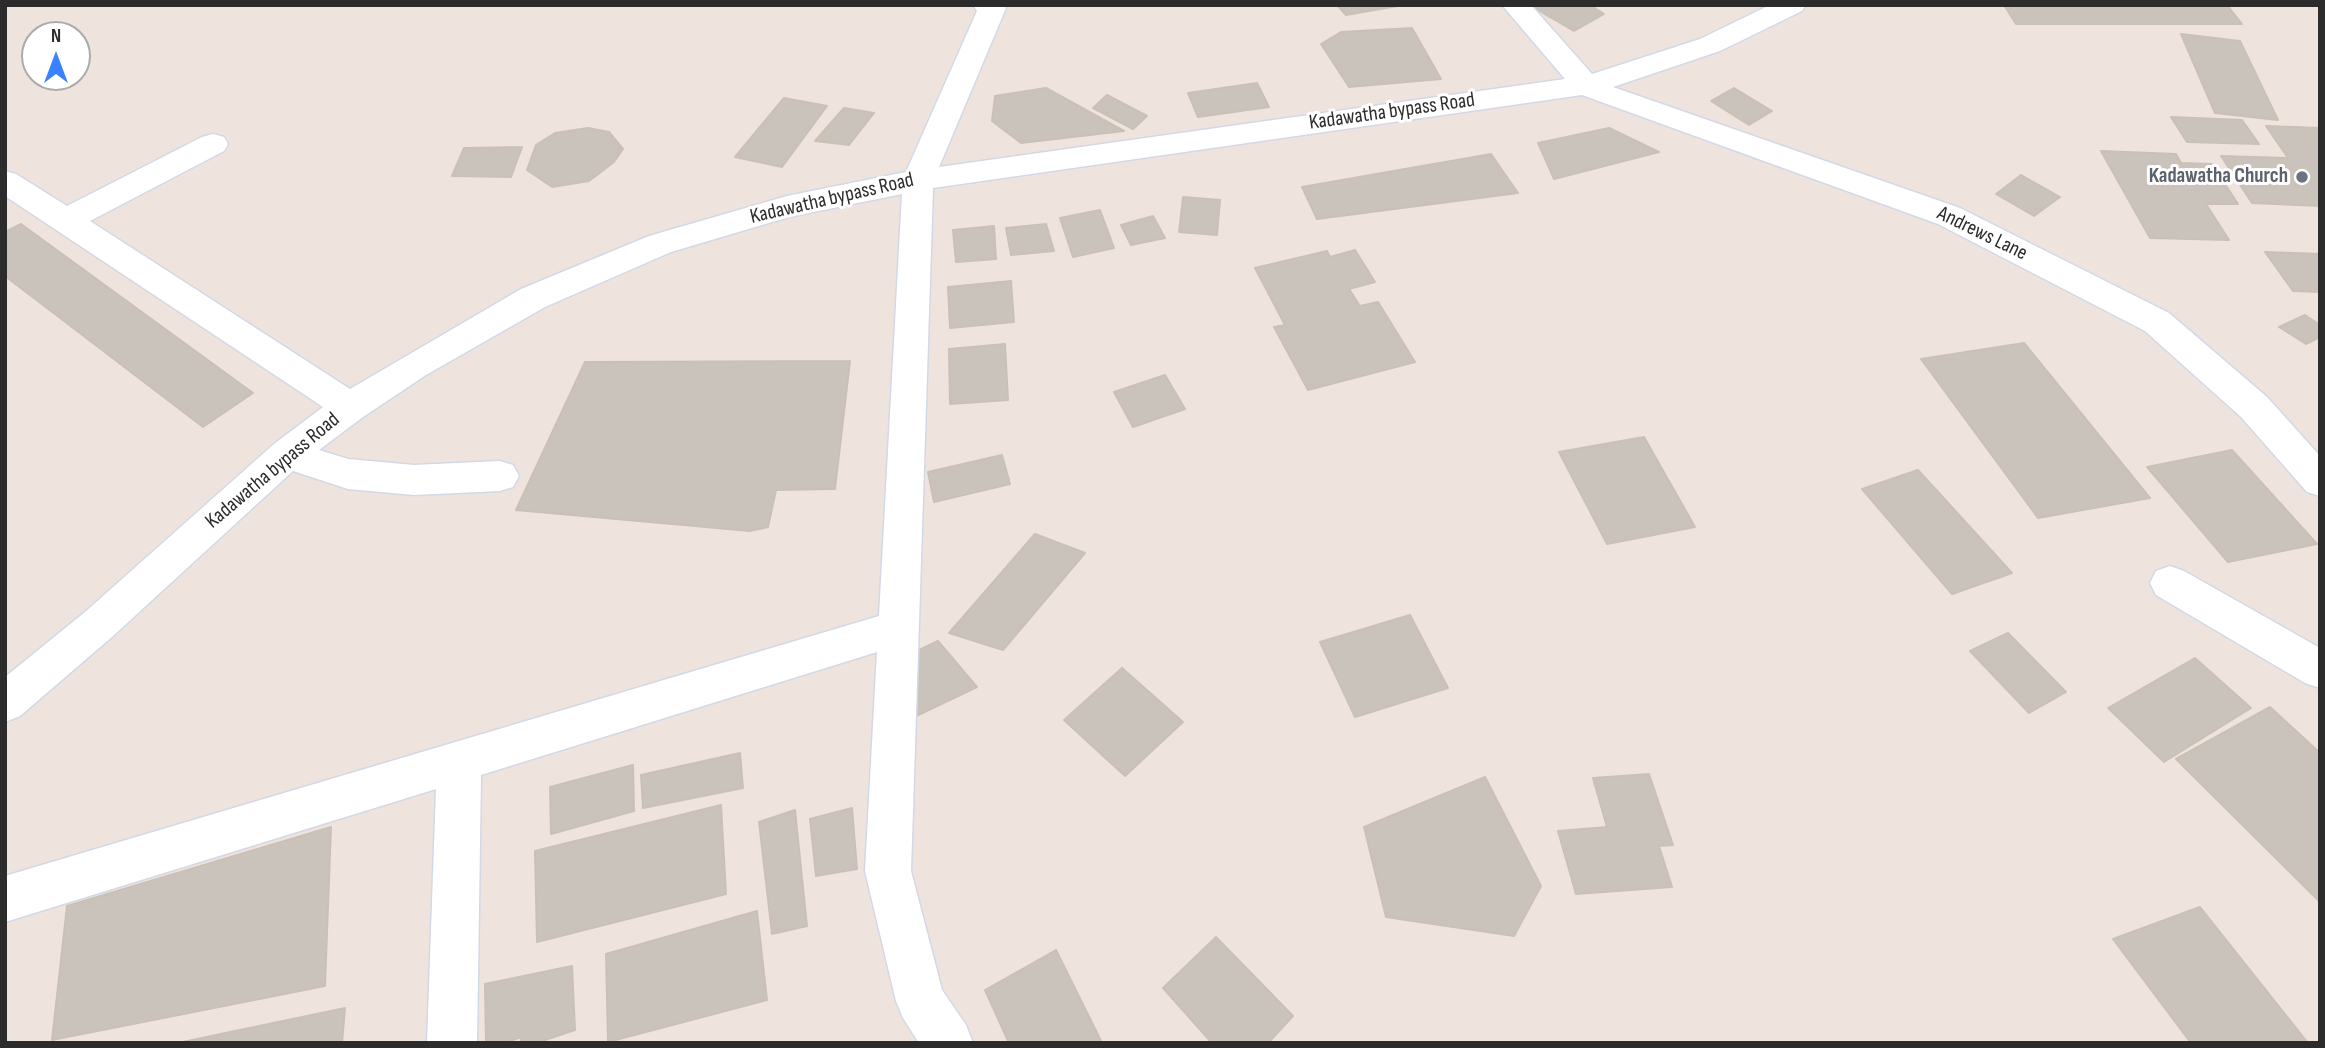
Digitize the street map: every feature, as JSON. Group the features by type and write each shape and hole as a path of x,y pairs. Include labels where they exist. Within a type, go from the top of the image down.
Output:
{"street":[{"path":"948,1043 920,1001 888,872 918,180 992,8 987,5"},
{"path":"1516,5 1587,85"},
{"name":"Kadawatha bypass Road","path":"5,703 99,624 287,454 350,407 414,366 533,298 660,244 787,207 918,180 1587,85 1634,72 1710,45 1792,5"},
{"name":"Andrews Lane","path":"1587,85 1606,95 1949,216 2157,322 2255,407 2320,481"},
{"path":"66,220 213,144"},
{"path":"5,181 350,407"},
{"path":"287,454 348,474 414,480 500,476"},
{"path":"2170,583 2320,670"},
{"path":"5,899 898,628"},
{"path":"452,1043 459,761"}],"building":[{"path":"1337,5 1403,5 1346,15"},
{"path":"1529,5 1590,5 1604,14 1574,31"},
{"path":"2004,5 2227,5 2242,24 2016,24"},
{"path":"1412,28 1441,79 1349,87 1321,44 1341,32"},
{"path":"2181,34 2240,41 2278,120 2215,113"},
{"path":"1257,83 1269,107 1198,117 1188,93"},
{"path":"1046,88 1124,131 1021,143 992,121 995,96"},
{"path":"1734,88 1772,111 1749,125 1711,101"},
{"path":"1107,95 1147,116 1133,129 1093,108"},
{"path":"784,98 827,106 782,167 735,157"},
{"path":"844,108 874,113 849,145 815,141"},
{"path":"2171,117 2242,120 2259,144 2187,142"},
{"path":"2266,126 2320,128 2320,206 2252,203 2221,156 2288,158"},
{"path":"588,128 609,132 623,149 614,162 589,181 552,187 527,170 536,145 555,133"},
{"path":"1609,128 1659,152 1554,179 1538,143"},
{"path":"522,147 511,177 452,176 464,148"},
{"path":"2101,151 2176,154 2181,163 2212,164 2238,204 2206,204 2229,240 2150,238"},
{"path":"1491,154 1518,193 1317,219 1302,187"},
{"path":"2021,175 2060,197 2034,216 1996,194"},
{"path":"1183,197 1220,200 1217,235 1179,232"},
{"path":"1100,210 1114,248 1073,257 1060,218"},
{"path":"1153,216 1165,238 1131,245 1121,225"},
{"path":"21,224 253,393 203,427 5,276 5,232"},
{"path":"1046,224 1054,251 1011,255 1006,228"},
{"path":"994,226 996,259 956,262 953,230"},
{"path":"1355,250 1375,282 1349,289 1360,306 1378,302 1415,362 1308,390 1274,327 1285,325 1255,268 1327,251 1330,257"},
{"path":"2265,252 2320,254 2320,292 2293,291"},
{"path":"1011,281 1014,322 950,328 948,287"},
{"path":"2305,315 2320,325 2320,337 2306,344 2279,327"},
{"path":"2024,343 2150,498 2038,518 1921,359"},
{"path":"1005,344 1008,400 950,404 949,349"},
{"path":"850,361 835,489 776,490 768,527 750,531 516,510 585,362"},
{"path":"1165,375 1185,409 1133,427 1114,392"},
{"path":"1644,437 1695,527 1607,544 1559,452"},
{"path":"2232,450 2317,544 2228,562 2147,467"},
{"path":"1002,455 1010,484 934,502 928,472"},
{"path":"1918,470 2012,573 1952,594 1862,489"},
{"path":"1035,534 1085,553 1003,650 949,633"},
{"path":"1410,615 1448,688 1355,717 1320,642"},
{"path":"2008,633 2066,692 2029,713 1970,651"},
{"path":"938,641 977,687 912,718 917,651"},
{"path":"2195,658 2251,708 2164,762 2108,708"},
{"path":"1122,668 1183,722 1125,776 1064,720"},
{"path":"2270,707 2320,753 2320,902 2176,759"},
{"path":"740,753 743,788 643,808 641,775"},
{"path":"633,765 634,811 551,834 550,787"},
{"path":"1649,774 1673,845 1659,846 1672,887 1576,894 1558,831 1607,827 1593,778"},
{"path":"1485,777 1541,886 1514,936 1386,917 1364,827"},
{"path":"721,805 726,894 537,942 535,851"},
{"path":"852,808 857,869 816,876 810,819"},
{"path":"795,810 807,926 772,934 759,822"},
{"path":"331,827 325,986 52,1040 67,906"},
{"path":"2200,907 2308,1043 2191,1043 2113,939"},
{"path":"757,911 767,1000 608,1042 606,954"},
{"path":"1216,937 1293,1016 1268,1043 1212,1043 1163,988"},
{"path":"1056,950 1102,1043 1009,1043 985,990"},
{"path":"572,966 575,1030 536,1043 520,1043 522,1037 503,1043 486,1043 485,984"},
{"path":"345,1008 342,1043 178,1043"}],"place":[{"name":"Kadawatha Church","path":"2302,177"}]}
